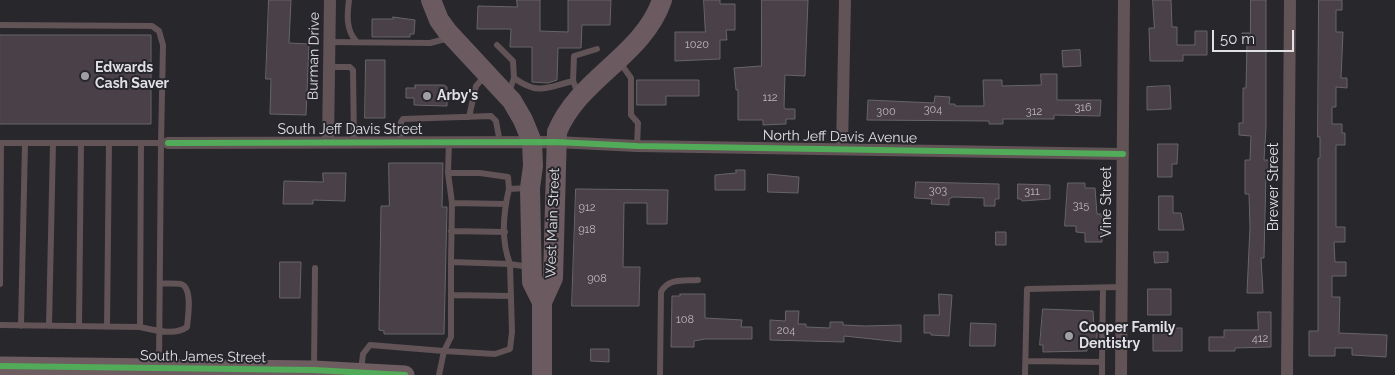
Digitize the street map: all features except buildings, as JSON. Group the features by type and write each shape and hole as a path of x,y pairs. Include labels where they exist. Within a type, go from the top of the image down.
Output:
{"main road":[{"path":"431,0 439,20 453,37 488,74 511,87 532,142"},
{"name":"West Main Street","path":"542,375 542,302 553,278 556,142 562,121 577,89 618,60 644,33 662,0"},
{"name":"West Main Street","path":"532,142 530,188 532,282 542,302"}],"street":[{"name":"Burman Drive","path":"328,143 330,0"},
{"path":"842,149 845,0"},
{"name":"Vine Street","path":"1121,375 1124,0"},
{"name":"Brewer Street","path":"1287,375 1290,0"},
{"name":"North Jeff Davis Avenue","path":"532,142 637,146 1123,154"},
{"name":"South Jeff Davis Street","path":"164,143 400,144 532,142"},
{"name":"South James Street","path":"0,366 36,371 159,369 192,372 286,372 314,370 405,375"}],"lane":[{"path":"349,0 348,18 350,34 356,42"},
{"path":"0,25 152,26 159,31 163,45 164,143 159,369"},
{"path":"330,42 430,43 453,37"},
{"path":"497,45 513,61 511,87 527,85 546,89 577,89 574,56 597,49"},
{"path":"618,60 631,78 631,115 638,123 637,146"},
{"path":"329,67 350,67 352,70 354,144"},
{"path":"469,117 476,86 488,74"},
{"path":"400,144 400,122 403,119 491,116 496,121 500,143"},
{"path":"0,284 1,142 164,143"},
{"path":"439,375 444,351 451,337 452,203 448,173 449,142"},
{"path":"22,326 25,143"},
{"path":"49,326 53,143"},
{"path":"79,326 81,143"},
{"path":"107,327 109,143"},
{"path":"140,327 141,143"},
{"path":"361,372 363,354 370,346 495,354 510,349 510,264 504,249 506,204 510,190 508,177 480,173 448,173"},
{"path":"510,190 530,188"},
{"path":"452,203 506,204"},
{"path":"451,230 504,232"},
{"path":"451,262 510,264 532,267"},
{"path":"314,370 315,268"},
{"path":"660,375 661,292 664,286 670,282 698,280"},
{"path":"0,325 140,327 160,331 181,331 187,327 188,294 186,287 181,284 160,283"},
{"path":"1026,375 1027,290 1122,287"},
{"path":"1102,288 1102,375"},
{"path":"451,295 511,296"},
{"path":"1102,347 1121,347"},
{"path":"1026,361 1102,362"}],"cycle path":[{"path":"168,143 556,142 637,146 1123,154"},
{"path":"0,366 314,370 405,375"}],"place":[{"name":"Edwards Cash Saver","path":"85,76"},
{"name":"Arby's","path":"427,96"},
{"name":"Cooper Family Dentistry","path":"1069,336"}]}
